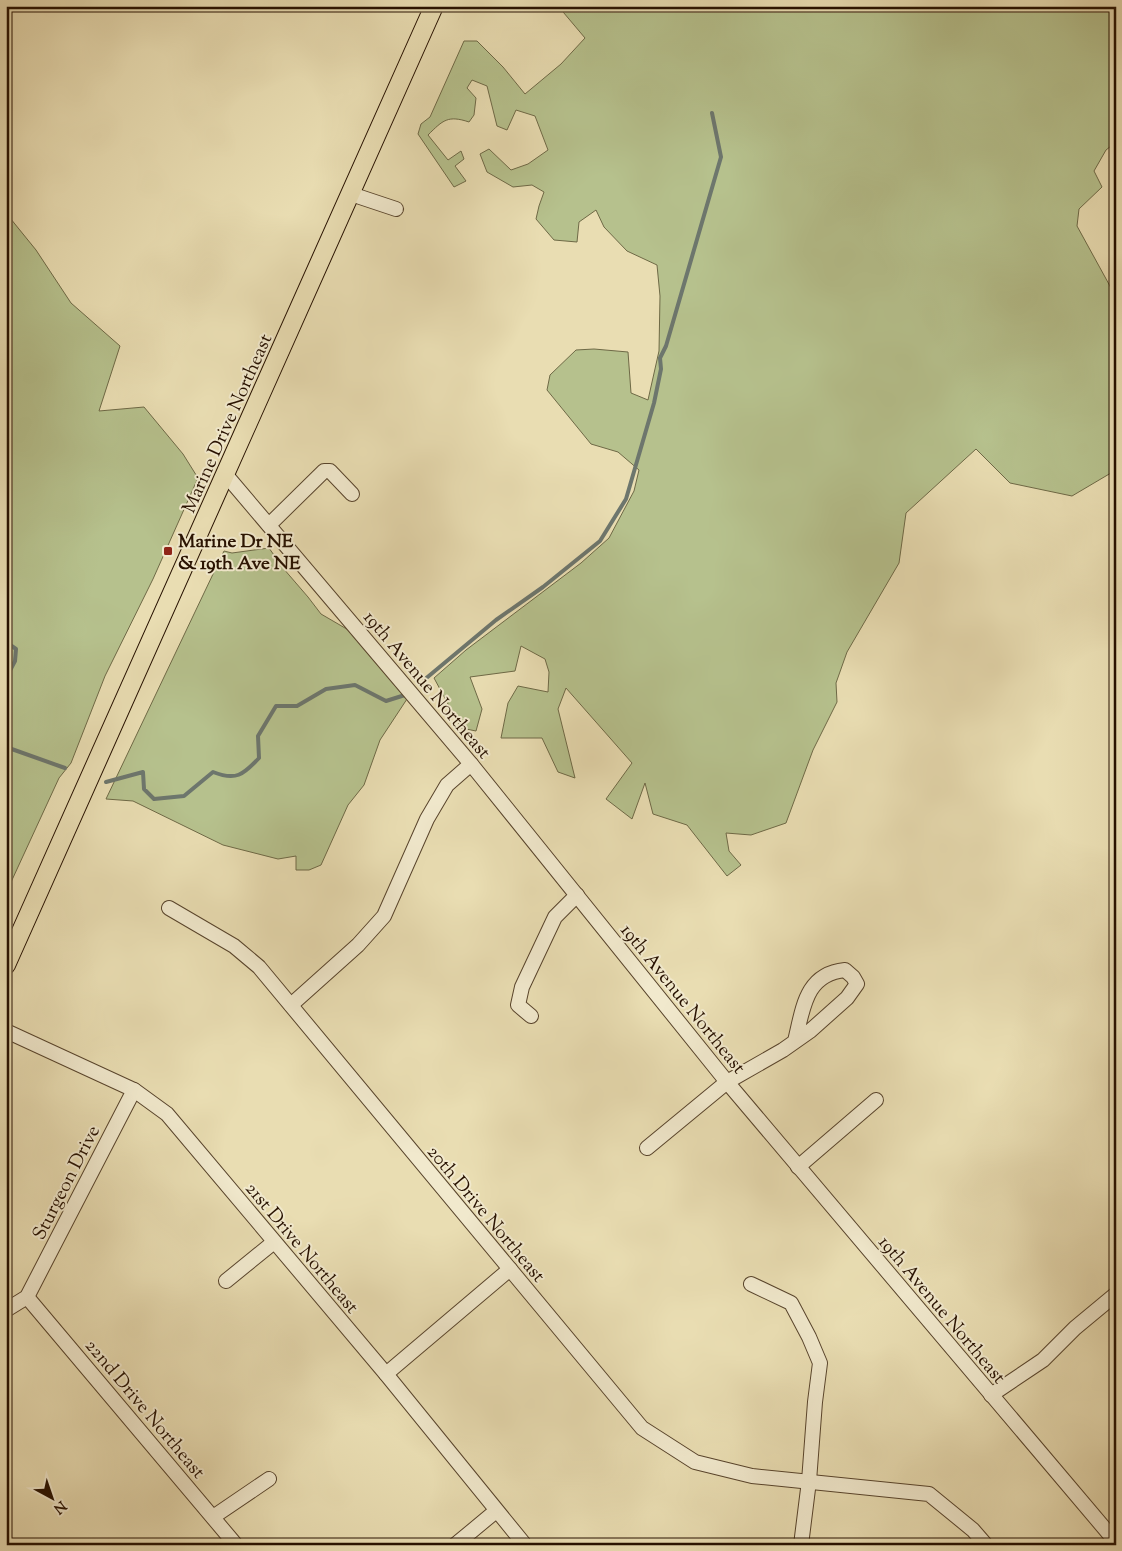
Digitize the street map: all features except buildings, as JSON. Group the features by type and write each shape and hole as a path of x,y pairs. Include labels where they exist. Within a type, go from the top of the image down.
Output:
{"main road":[{"name":"Marine Drive Northeast","path":"6,965 434,6"}],"street":[{"path":"351,194 396,209"},
{"path":"269,525 324,471 330,471 352,494"},
{"name":"19th Avenue Northeast","path":"226,475 471,764 726,1082 1116,1542"},
{"path":"291,1005 358,945 384,916 427,819 447,785 471,764"},
{"path":"531,1016 518,1005 522,987 555,917 577,895"},
{"name":"20th Drive Northeast","path":"169,908 234,946 259,967 642,1428 695,1462 752,1476 929,1494 973,1530 986,1545"},
{"path":"647,1148 726,1082 754,1067 795,1041 810,1031 847,998 857,984 853,977 845,970 832,971 820,978 807,993 795,1041"},
{"name":"21st Drive Northeast","path":"6,1031 134,1090 167,1114 386,1374 525,1545"},
{"name":"Sturgeon Drive","path":"27,1297 134,1090"},
{"path":"798,1167 876,1100"},
{"path":"226,1281 274,1242"},
{"path":"386,1374 510,1270"},
{"path":"751,1284 791,1303 820,1363 814,1402 809,1481 801,1545"},
{"path":"991,1395 1043,1360 1075,1328 1116,1294"},
{"path":"6,1310 27,1297"},
{"name":"22nd Drive Northeast","path":"27,1297 236,1545"},
{"path":"213,1517 269,1479"},
{"path":"455,1545 496,1511"}],"green space":[{"path":"558,6 1116,6 1116,142 1106,150 1094,171 1102,187 1079,209 1077,226 1116,297 1116,470 1072,496 1010,483 976,449 906,513 899,563 847,652 836,683 837,702 813,750 786,823 751,835 726,833 729,851 741,865 727,876 687,825 653,814 645,783 632,819 606,799 632,763 566,688 558,709 575,778 558,772 542,738 501,738 508,703 518,686 548,692 549,672 545,659 521,646 515,671 470,677 482,709 476,731 461,728 434,678 466,650 581,563 609,538 634,491 639,470 618,452 591,444 547,390 550,375 576,350 594,349 628,352 631,393 648,400 659,351 660,296 657,265 627,251 604,227 596,210 579,222 577,242 554,240 536,219 544,192 532,185 513,187 487,172 480,154 489,149 511,170 528,164 548,150 535,116 516,110 507,130 497,126 487,86 472,80 467,88 476,98 474,115 469,122 456,119 446,120 428,135 448,160 461,151 464,159 455,166 466,181 454,187 418,134 421,124 430,117 464,41 477,41 503,67 525,94 561,64 585,38"},
{"path":"6,213 36,250 71,303 120,346 99,411 144,407 183,454 198,478 153,579 105,676 71,763 59,778 6,893"},
{"path":"269,548 321,614 357,635 407,699 380,740 364,785 348,805 321,865 309,870 296,870 296,856 278,859 223,845 133,801 106,799 224,551 232,553"}],"waterway":[{"path":"424,680 496,620 543,587 600,541 626,499 654,403 661,369 660,358 666,346 721,157 712,113"},
{"path":"6,642 16,649 15,661 6,678"},
{"path":"106,782 143,772 144,789 154,799 184,796 213,772 228,776 239,775 253,764 259,758 258,736 276,706 297,706 326,689 355,685 386,701 405,695"},
{"path":"6,747 65,768"}],"place":[{"name":"Marine Dr NE & 19th Ave NE","path":"168,551"}]}
